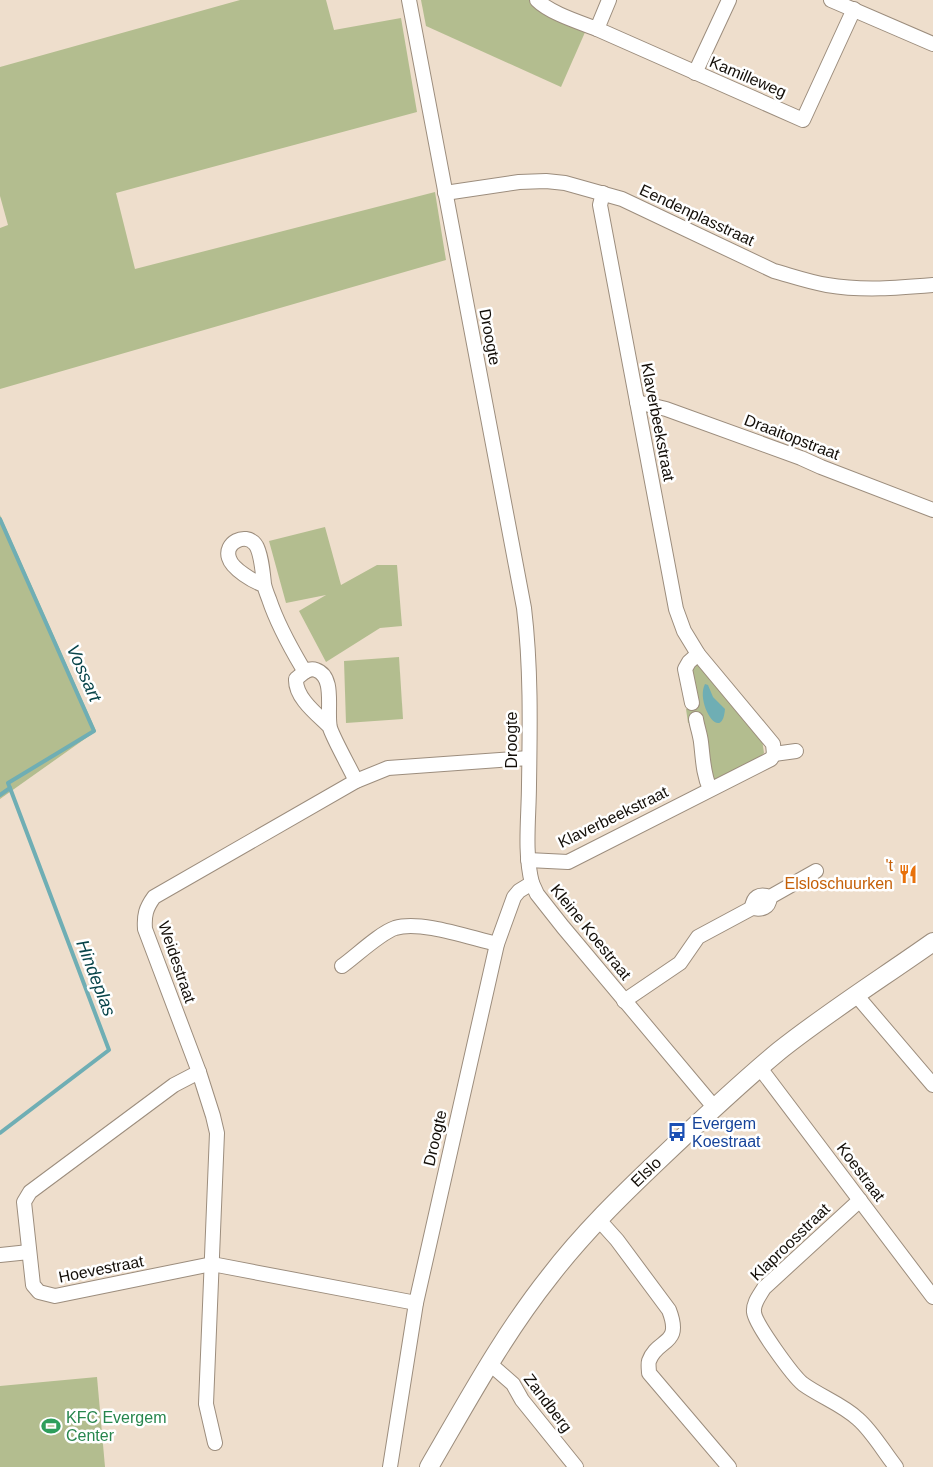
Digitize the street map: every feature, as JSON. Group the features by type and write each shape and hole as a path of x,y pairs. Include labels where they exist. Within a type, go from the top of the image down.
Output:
{"street":[{"name":"Droogte","path":"390,1467 416,1303 497,944 514,897 519,891 532,883 528,860 528,641 524,608 409,0"},
{"name":"Kamilleweg","path":"537,0 542,5 803,120 854,9"},
{"path":"597,29 610,0"},
{"path":"695,73 729,0"},
{"path":"831,0 933,44"},
{"name":"Eendenplasstraat","path":"445,193 532,181 565,183 622,199 774,271 796,278 827,285 854,288 933,285"},
{"name":"Klaverbeekstraat","path":"603,193 600,205 676,609 684,631 698,654 773,744 774,754"},
{"name":"Draaitopstraat","path":"637,402 666,409 801,458 933,510"},
{"path":"264,584 277,622 282,621 290,627 305,655 308,664 306,671"},
{"path":"692,703 685,670 689,662 698,654"},
{"path":"330,727 326,676 320,671 312,669 306,671 296,679 296,687 300,695 330,727 356,781"},
{"path":"696,719 702,743 701,751 706,779 710,789"},
{"name":"Klaverbeekstraat","path":"528,860 568,862 771,758 774,754 796,751"},
{"name":"Weidestraat","path":"215,1443 206,1404 217,1133 214,1116 199,1072 145,929 144,917 147,906 154,897 356,781 388,768 529,758"},
{"name":"Kleine Koestraat","path":"624,1001 680,963 698,937 752,908 756,897 770,896 816,872"},
{"name":"Kleine Koestraat","path":"532,883 537,894 563,927 714,1107"},
{"path":"342,966 394,928 406,926 420,926 497,944"},
{"name":"Elslo","path":"429,1467 489,1363 518,1318 550,1275 623,1194 714,1107 780,1050 933,942"},
{"path":"857,996 933,1085"},
{"name":"Koestraat","path":"760,1068 933,1297"},
{"name":"Hoevestraat","path":"199,1072 174,1084 30,1192 24,1202 33,1285 39,1292 55,1296 212,1264 416,1303"},
{"name":"Klaproosstraat","path":"860,1200 764,1288 756,1301 754,1312 760,1326 803,1384 859,1420 896,1467"},
{"path":"599,1220 617,1240 669,1310 672,1319 672,1334 649,1361 649,1373 729,1467"},
{"path":"0,1255 29,1252"},
{"name":"Zandberg","path":"489,1363 513,1384 522,1400 576,1467"}],"green space":[{"path":"240,0 326,0 334,30 401,18 417,112 116,193 135,269 435,192 446,260 0,389 0,228 8,225 0,196 0,67"},
{"path":"421,0 532,0 586,30 561,87 426,26"},
{"path":"0,515 96,731 0,799"},
{"path":"325,527 341,585 377,565 397,565 402,626 380,628 326,662 299,611 326,595 286,603 269,541"},
{"path":"399,657 403,719 346,723 344,661"},
{"path":"697,661 762,739 764,753 758,759 714,782 701,714 688,723 686,709 696,706 689,672"},
{"name":"KFC Evergem Center","path":"97,1377 105,1467 0,1467 0,1386"}],"water":[{"path":"705,684 708,685 713,697 725,709 723,719 719,723 710,717 706,710 703,701"}],"waterway":[{"name":"Vossart","path":"0,519 94,731 8,783 10,788 0,795"},
{"name":"Hindeplas","path":"0,1133 109,1050 10,788"}],"place":[{"name":"'t Elsloschuurken","path":"908,874"},
{"name":"Evergem Koestraat","path":"677,1132"},
{"name":"KFC Evergem Center","path":"51,1426"}]}
